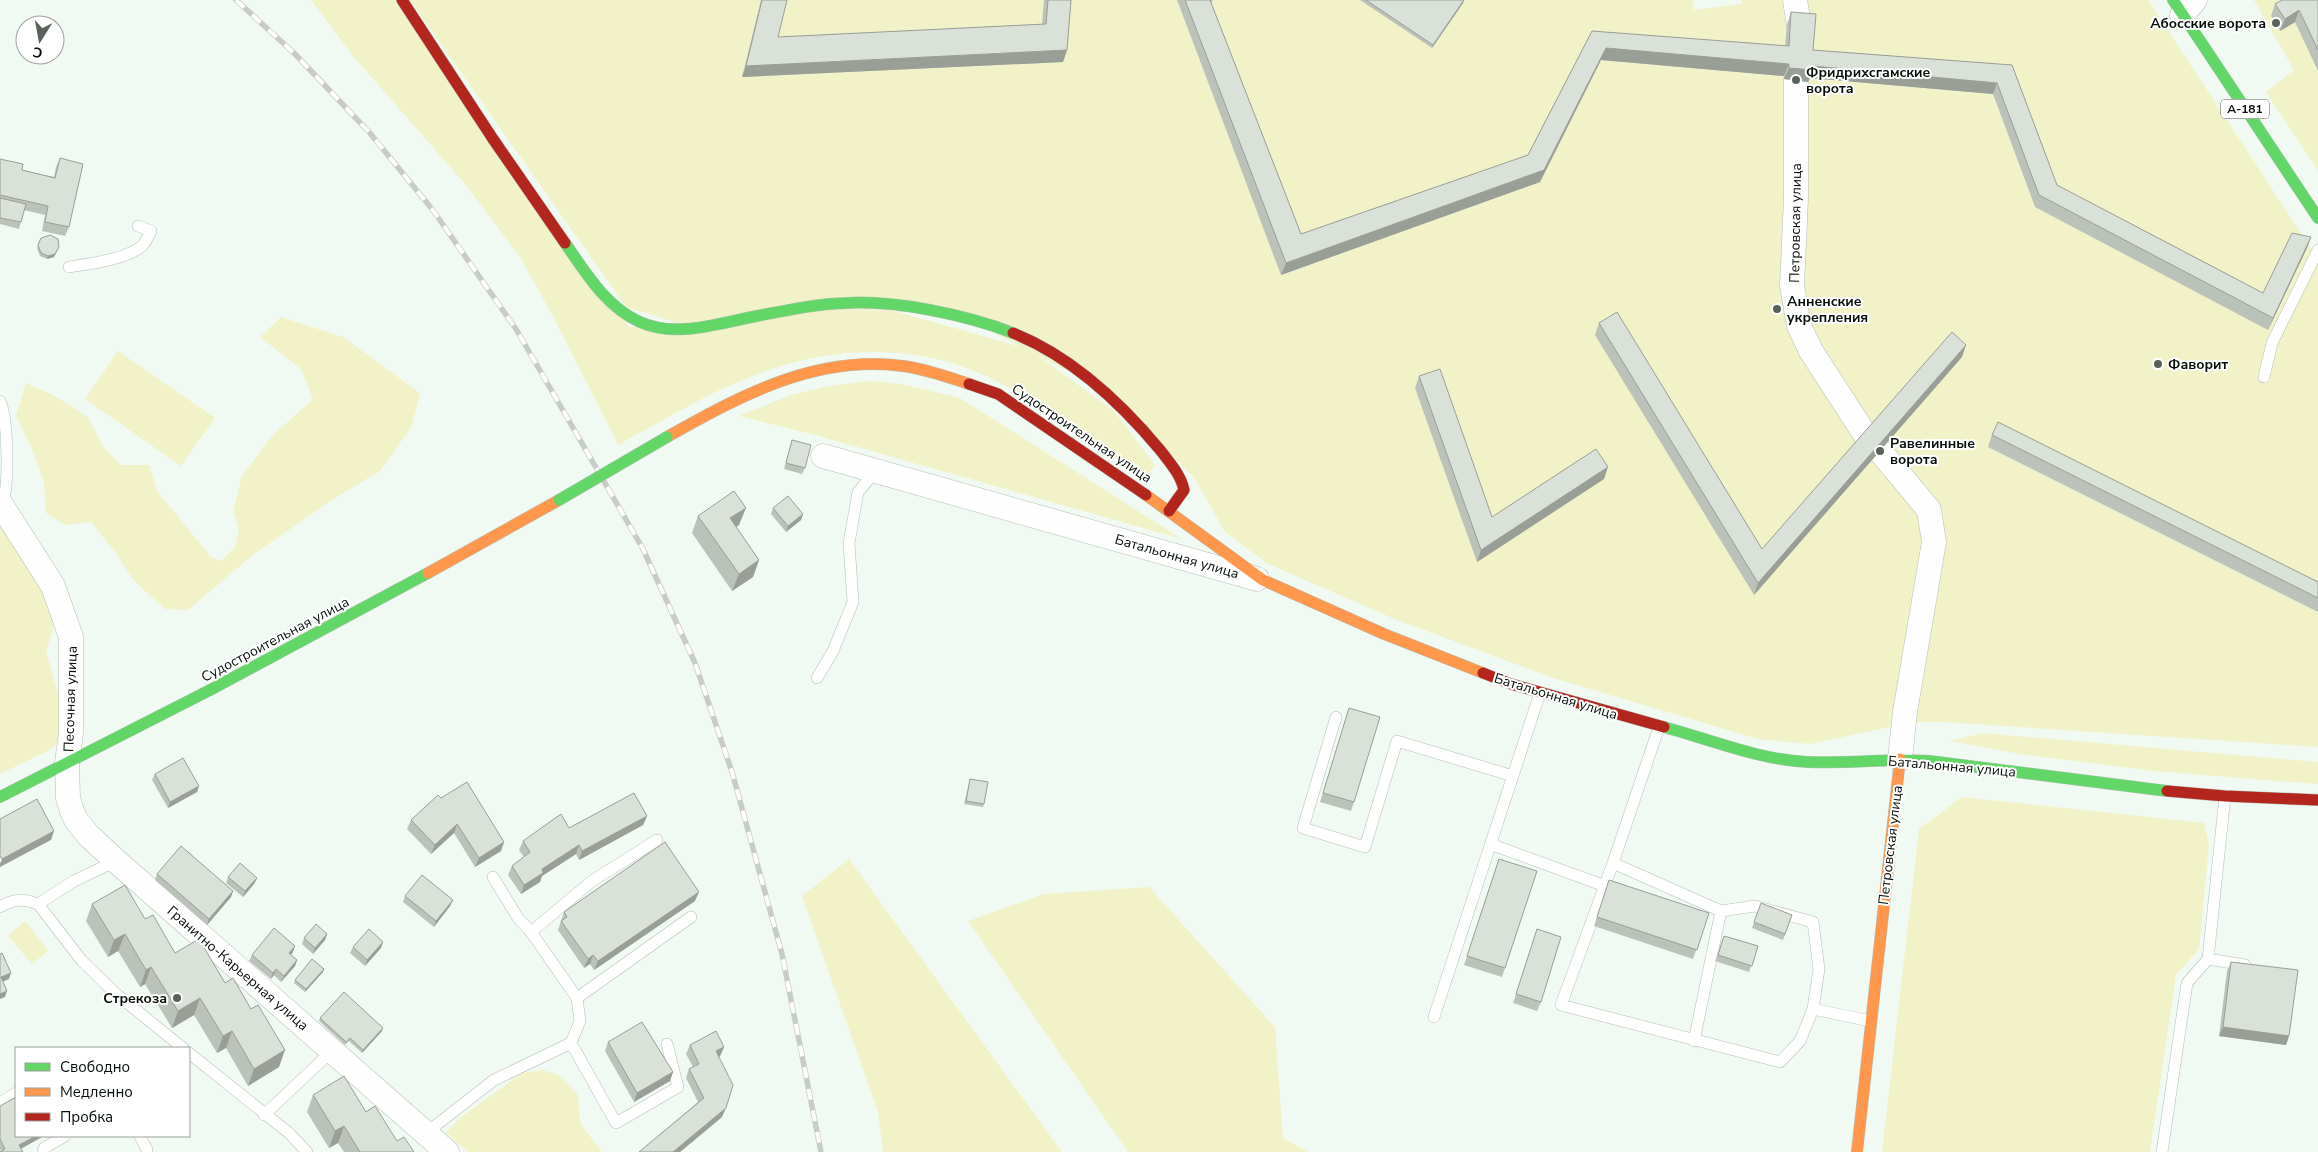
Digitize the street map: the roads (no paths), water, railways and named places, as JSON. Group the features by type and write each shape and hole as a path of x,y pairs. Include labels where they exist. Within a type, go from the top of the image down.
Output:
{"street":[{"path":"402,0 493,139 590,279 603,296 631,319 664,329 682,330 822,305 870,302 932,311 1011,332 1035,344 1075,370 1142,430 1182,482 1184,490 1169,512"},
{"path":"1795,0 1799,25"},
{"name":"А-181","path":"2183,5 2318,218"},
{"name":"Петровская улица","path":"1796,80 1796,198 1792,286 1799,326 1816,358 1873,444 1929,510 1934,542 1905,712 1857,1152"},
{"name":"Судостроительная улица","path":"0,797 438,569 735,399 784,380 825,368 869,365 902,366 934,372 998,394 1169,512 1263,580"},
{"name":"Батальонная улица","path":"823,456 1263,580 1384,634 1540,694 1767,756 1808,762 1900,759 2148,789 2226,796 2318,800"},
{"name":"Песочная улица","path":"1,505 53,586 71,637 71,733 67,763"},
{"name":"Гранитно-Карьерная улица","path":"67,763 68,798 76,820 88,835 448,1152"}],"lane":[{"path":"69,267 102,261 128,253 142,246 152,231 138,226"},
{"path":"2264,377 2272,343 2318,250"},
{"path":"0,400 8,430 1,505"},
{"path":"817,678 832,651 853,602 849,544 858,492 876,471"},
{"path":"1434,1017 1540,694"},
{"path":"1336,717 1303,828 1365,847 1397,741 1513,776"},
{"path":"1613,864 1721,911 1755,906 1813,922 1819,969 1813,1009 1800,1041 1780,1062 1561,1005 1613,864 1659,727"},
{"path":"2162,1152 2187,983 2208,959 2226,796"},
{"path":"531,932 592,881 657,840"},
{"path":"1490,844 1605,886"},
{"path":"38,904 74,881 116,861"},
{"path":"426,1133 494,1080 571,1043 580,1021 577,998 531,932 518,918 494,877"},
{"path":"1,904 13,900 29,900 38,904 82,961 115,993 182,1047"},
{"path":"1694,1041 1721,911"},
{"path":"577,998 691,917"},
{"path":"2208,959 2253,966"},
{"path":"1813,1009 1870,1021"},
{"path":"571,1043 616,1123 678,1087 667,1044"},
{"path":"264,1114 332,1051"},
{"path":"190,1054 289,1133 307,1152"},
{"path":"0,1103 15,1094"},
{"path":"43,1152 44,1148 63,1137"},
{"path":"140,1137 147,1150"}],"railway":[{"path":"236,0 294,53 369,132 432,209 516,329 643,549 695,663 732,772 782,954 821,1152"}],"place":[{"name":"Абосские ворота","path":"2276,23"},
{"name":"Фридрихсгамские ворота","path":"1796,80"},
{"name":"Анненские укрепления","path":"1777,309"},
{"name":"Фаворит","path":"2158,364"},
{"name":"Равелинные ворота","path":"1880,451"},
{"name":"Стрекоза","path":"177,998"}]}
